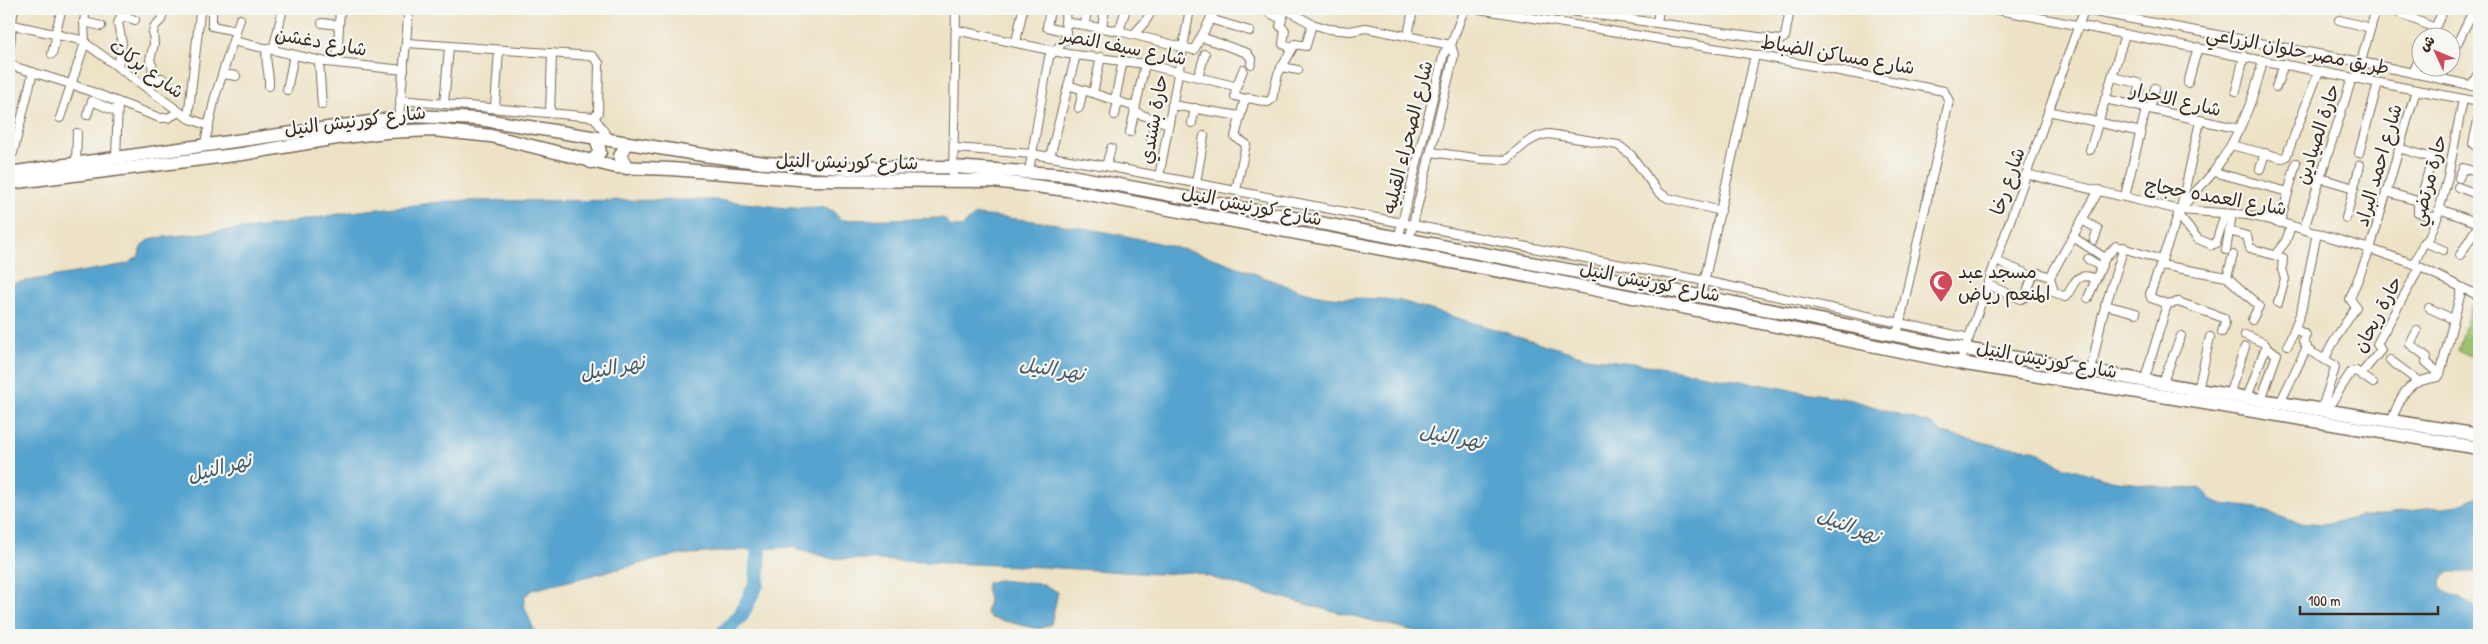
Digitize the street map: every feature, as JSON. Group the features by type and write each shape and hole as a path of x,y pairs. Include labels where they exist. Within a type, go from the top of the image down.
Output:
{"highway":[{"name":"شارع كورنيش النيل","path":"9,172 399,117 479,119 726,159 789,165 845,168 954,167 1029,171 1066,176 1836,323 1898,329 2145,381 2479,435"},
{"name":"شارع كورنيش النيل","path":"9,184 242,154 337,138 417,130 452,131 491,136 591,162 627,168 671,169 811,180 1017,183 1067,190 1834,336 1960,363 2479,448"},
{"path":"591,162 600,152 596,138"},
{"path":"627,143 620,156 627,168"},
{"path":"1834,336 1836,323"}],"street":[{"path":"9,50 13,33 10,24 14,9"},
{"path":"52,54 62,9"},
{"path":"60,118 85,43 84,22 86,9"},
{"path":"148,89 153,68 150,62 154,44 154,27 161,20 164,9"},
{"path":"212,9 212,26 236,31"},
{"path":"269,86 270,70 266,55 270,49 282,9"},
{"path":"337,63 340,9"},
{"path":"399,117 409,9"},
{"path":"954,181 956,9"},
{"path":"1016,42 1023,9"},
{"path":"1050,9 1047,27 1066,32"},
{"path":"1029,171 1049,58 1065,42 1066,32 1063,9"},
{"path":"1085,24 1087,9"},
{"path":"1102,27 1105,9"},
{"path":"1119,31 1126,9"},
{"path":"1134,34 1153,9"},
{"name":"حارة بشندي","path":"1159,177 1190,9"},
{"path":"1065,22 1102,27 1193,50 1216,9"},
{"path":"1268,9 1268,13 1282,19"},
{"path":"1408,36 1413,9"},
{"name":"شارع الصحراء القبليه","path":"1404,240 1402,222 1444,53 1452,45 1464,9"},
{"name":"شارع مساكن الضباط","path":"1479,9 1755,55 1941,89 1947,94 1949,101 1898,329"},
{"path":"1555,9 1582,11 1619,18 1782,40 1785,37 1790,9"},
{"path":"1619,18 1621,9"},
{"path":"1657,23 1659,9"},
{"name":"طريق مصر حلوان الزراعي","path":"1993,9 2010,10 2078,25 2479,102"},
{"name":"طريق مصر حلوان الزراعي","path":"2082,9 2098,10 2410,73"},
{"name":"شارع رخا","path":"1960,363 2082,9"},
{"name":"حارة الصيادين","path":"2304,229 2361,62 2376,9"},
{"path":"2389,9 2434,28 2444,9"},
{"path":"2460,38 2474,9"},
{"path":"1291,48 1282,44 1285,30 1280,27 1282,19 1288,10 1312,24 1339,30 1366,28 1452,45"},
{"path":"118,67 122,43 118,24 122,13 136,20"},
{"path":"188,118 200,13"},
{"path":"204,146 208,125 240,18"},
{"path":"1210,19 1250,31"},
{"path":"2339,20 2371,28"},
{"path":"84,22 101,26"},
{"path":"322,23 340,25"},
{"name":"شارع بركات","path":"10,24 79,39 179,112 188,118 208,125"},
{"path":"1243,70 1235,96 1268,102 1272,99 1282,67 1291,48 1295,44 1306,46 1312,24"},
{"name":"شارع سيف النصر","path":"956,30 1076,54 1145,64 1236,88"},
{"path":"2090,150 2125,34"},
{"path":"1201,37 1247,53 1252,60 1251,64"},
{"name":"شارع دغشن","path":"233,41 319,61 404,70"},
{"path":"407,43 552,55 592,56 596,59 599,67 598,113 594,117"},
{"name":"شارع الصحراء القبليه","path":"1404,240 1413,224 1431,152 1454,55 1452,45"},
{"path":"444,104 449,47"},
{"path":"2188,83 2198,47"},
{"path":"495,107 499,51"},
{"path":"1050,157 1076,54"},
{"path":"1198,77 1204,54"},
{"path":"287,90 294,55"},
{"path":"550,113 552,55"},
{"path":"1701,296 1755,55"},
{"path":"2236,91 2244,56"},
{"path":"1093,93 1101,57"},
{"path":"1115,115 1124,60"},
{"path":"2180,211 2214,172 2240,130 2250,107 2263,60"},
{"path":"319,61 322,105"},
{"path":"1130,132 1145,64"},
{"path":"2276,87 2284,64"},
{"path":"9,65 71,84 118,103 163,118 179,112"},
{"path":"1282,67 1298,70"},
{"path":"2231,145 2282,158 2288,155 2319,71"},
{"path":"13,153 33,72"},
{"path":"2475,87 2479,72"},
{"path":"223,74 236,76"},
{"path":"2112,77 2138,84 2140,88 2135,106"},
{"path":"150,79 162,78"},
{"name":"طريق مصر حلوان الزراعي","path":"2435,78 2475,87"},
{"path":"2359,153 2378,83"},
{"path":"1068,85 1117,101 1135,108 1139,114 1169,124"},
{"path":"2125,196 2141,132 2156,88"},
{"path":"1079,108 1084,90"},
{"name":"شارع احمد البراد","path":"2325,359 2332,340 2341,332 2358,302 2350,299 2370,248 2416,90"},
{"path":"1236,190 1246,144 1235,138 1246,99"},
{"name":"شارع الاحرار","path":"2105,99 2240,130"},
{"name":"حارة مرتضي","path":"2417,266 2424,242 2429,238 2436,218 2448,177 2463,99"},
{"path":"400,100 594,117 611,141"},
{"path":"87,115 92,101 117,112"},
{"path":"116,158 118,103"},
{"path":"1172,105 1240,116"},
{"path":"1192,123 1195,108"},
{"path":"2048,111 2141,132"},
{"path":"2479,116 2473,144 2479,149"},
{"path":"1151,139 1156,120"},
{"path":"2398,120 2407,122"},
{"path":"2200,121 2180,211 2150,296 2167,304 2178,302 2224,318 2226,322 2222,332"},
{"path":"76,133 76,163"},
{"path":"1431,152 1482,159 1507,160 1522,145 1539,135 1549,134 1618,146 1631,156 1658,192 1668,198 1720,211"},
{"path":"1196,183 1204,136"},
{"path":"955,148 1032,154 1236,190 1705,281 1898,329"},
{"path":"1106,166 1111,148"},
{"path":"2399,148 2432,158 2418,213 2436,218"},
{"path":"2260,169 2264,153"},
{"path":"2280,223 2296,163"},
{"path":"2346,218 2360,165"},
{"path":"2460,178 2463,168 2478,170"},
{"path":"2214,172 2288,192"},
{"name":"شارع العمده حجاج","path":"2026,174 2125,196 2180,211 2248,215 2304,229 2370,248 2417,266 2477,295"},
{"path":"2320,178 2354,188"},
{"path":"2458,187 2479,195"},
{"path":"2096,279 2087,276 2075,280 2067,296 2054,296 2050,277 2099,190"},
{"path":"2386,192 2420,203"},
{"path":"2439,209 2479,224 2460,255"},
{"path":"2180,211 2198,239 2212,245 2216,242 2228,214"},
{"path":"2227,277 2229,253 2228,214"},
{"path":"2082,220 2098,229 2094,240"},
{"path":"2276,255 2286,241 2291,226"},
{"path":"2229,231 2247,236 2250,248 2284,259 2282,269 2285,279 2278,303"},
{"path":"2288,345 2296,329 2301,312 2317,233"},
{"path":"2073,236 2105,258"},
{"path":"2424,242 2443,250"},
{"path":"2120,246 2162,263 2194,268 2227,277 2259,306 2252,320"},
{"path":"2088,298 2105,258 2120,246"},
{"path":"2091,371 2120,246"},
{"path":"2088,260 2101,266"},
{"path":"1996,261 2032,276 2039,274 2050,277"},
{"name":"حارة ريحان","path":"2361,374 2381,350 2377,344 2417,266"},
{"path":"1988,285 2023,299 2032,276"},
{"path":"2477,295 2479,286"},
{"path":"2391,422 2404,390 2418,380 2438,377 2440,374 2462,288"},
{"path":"2142,394 2167,304"},
{"path":"2105,305 2136,313"},
{"path":"2429,308 2453,319"},
{"path":"2280,403 2307,346 2304,341 2306,334 2296,329"},
{"path":"2417,331 2410,344 2427,357 2426,362 2440,374"},
{"path":"2245,335 2264,343 2265,348 2247,398"},
{"path":"2162,384 2181,336"},
{"path":"2198,390 2210,337"},
{"path":"2229,395 2245,347"},
{"path":"2262,400 2277,354 2265,348"},
{"path":"2306,349 2334,364 2335,370 2323,411"},
{"path":"2390,360 2418,380"},
{"name":"حارة ريحان","path":"2323,411 2351,372 2356,371 2373,383"}],"green space":[{"path":"2471,306 2479,309 2479,357 2458,351"}],"water":[{"name":"نهر النيل","path":"718,200 788,208 819,207 832,210 841,220 941,218 945,219 949,226 962,227 975,215 1033,221 1121,235 1207,256 1314,294 1401,301 1587,357 1653,366 1852,400 1931,424 1942,433 2000,446 2033,449 2062,466 2111,480 2177,489 2200,487 2213,500 2222,504 2257,508 2295,522 2328,524 2359,517 2459,505 2479,496 2479,572 2449,572 2441,578 2440,585 2444,590 2479,609 2479,635 1431,635 1312,606 1192,572 1157,574 829,558 793,547 676,555 532,590 525,596 524,605 536,635 9,635 9,284 127,264 139,256 143,244 154,238 264,227 351,212 450,201"},
{"path":"998,580 1041,584 1058,592 1051,624 1039,629 991,618 986,613 989,599 986,590 987,583"}],"waterway":[{"path":"722,635 741,615 757,583 759,550 747,533"}],"place":[{"name":"مسجد عبد المنعم رياض","path":"1941,303"}]}
